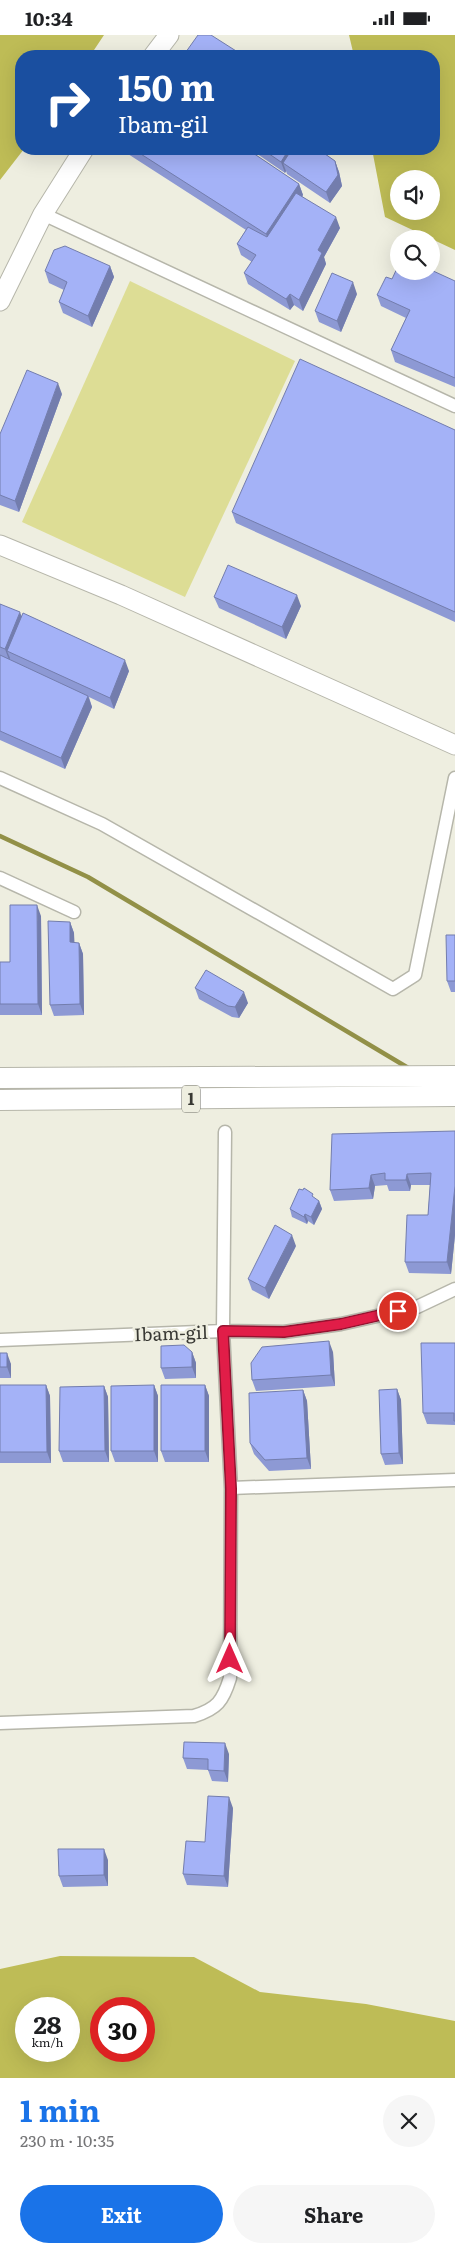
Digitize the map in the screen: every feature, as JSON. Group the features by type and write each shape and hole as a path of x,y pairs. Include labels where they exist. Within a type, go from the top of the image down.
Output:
{"main road":[{"name":"1","path":"0,1078 455,1076"},
{"name":"1","path":"0,1100 455,1096"}],"street":[{"path":"158,50 169,35"},
{"path":"0,301 43,214 80,155"},
{"path":"43,214 455,406"},
{"path":"0,545 121,595 455,745"},
{"path":"0,778 102,824 393,989 415,975 455,778"},
{"path":"0,878 74,912"},
{"path":"0,1723 194,1716 209,1711 225,1697 230,1678 231,1489 223,1331 225,1132"},
{"name":"Ibam-gil","path":"0,1339 223,1331 284,1332 341,1324 417,1307 455,1289"},
{"path":"231,1489 455,1480"}],"green space":[{"path":"130,281 295,361 185,597 22,522"}],"shaded area":[{"path":"0,35 104,35 94,50 15,50 15,155 19,155 0,180"},
{"path":"349,35 455,35 455,250 440,243 440,230 413,230 391,220 440,220 440,170 390,170 390,219 385,217 373,155 440,155 440,50 353,50"},
{"path":"60,1956 194,1957 260,1992 366,2004 455,2021 455,2078 0,2078 0,1969"}],"building":[{"path":"198,35 211,35 235,50 187,50"},
{"path":"142,155 256,155 299,184 266,234"},
{"path":"271,155 285,155 281,162"},
{"path":"288,155 326,155 335,161 338,175 326,192 283,163"},
{"path":"296,193 336,217 318,250 322,253 299,300 290,294 286,299 244,273 256,255 237,244 248,227 267,237"},
{"path":"65,246 110,266 88,316 59,302 67,282 45,271 54,250"},
{"path":"332,273 353,282 337,321 315,311"},
{"path":"440,274 455,281 455,378 391,350 410,310 377,295 386,277 390,280 440,280"},
{"path":"300,359 455,430 455,612 232,512"},
{"path":"27,370 58,383 15,501 0,495 0,434"},
{"path":"228,565 297,595 282,627 214,597"},
{"path":"0,604 20,612 5,649 0,647"},
{"path":"23,613 125,660 110,698 7,651"},
{"path":"0,655 88,696 61,758 0,731"},
{"path":"10,905 37,905 38,1004 0,1004 0,962 10,962"},
{"path":"48,921 70,922 70,942 79,943 80,1004 50,1005"},
{"path":"446,935 455,935 455,981 447,981"},
{"path":"206,970 244,992 235,1007 228,1006 195,988"},
{"path":"455,1131 455,1186 447,1262 405,1262 407,1215 428,1215 431,1173 407,1174 406,1180 385,1180 385,1173 371,1175 369,1188 330,1190 332,1134"},
{"path":"304,1188 319,1201 311,1217 305,1214 304,1217 290,1209 299,1189 303,1190"},
{"path":"275,1225 292,1235 265,1288 248,1279"},
{"path":"329,1341 331,1375 252,1380 251,1363 262,1347"},
{"path":"421,1343 455,1343 455,1421 454,1413 423,1413"},
{"path":"184,1345 192,1352 192,1367 161,1368 161,1346"},
{"path":"0,1353 7,1353 7,1367 0,1367"},
{"path":"0,1385 46,1385 47,1452 0,1452"},
{"path":"154,1385 154,1451 111,1451 111,1386"},
{"path":"161,1385 205,1385 205,1451 161,1451"},
{"path":"104,1386 105,1451 59,1451 60,1387"},
{"path":"397,1389 399,1453 381,1454 379,1390"},
{"path":"303,1390 307,1458 265,1460 250,1443 249,1393"},
{"path":"184,1742 225,1743 224,1771 208,1770 208,1759 183,1758"},
{"path":"208,1796 229,1797 224,1876 183,1874 186,1841 205,1842"},
{"path":"58,1849 104,1849 104,1875 59,1876"}],"waterway":[{"path":"0,836 88,877 410,1069"}],"route":[{"path":"230,1659 231,1489 223,1331 284,1332 341,1324 398,1311"}]}
